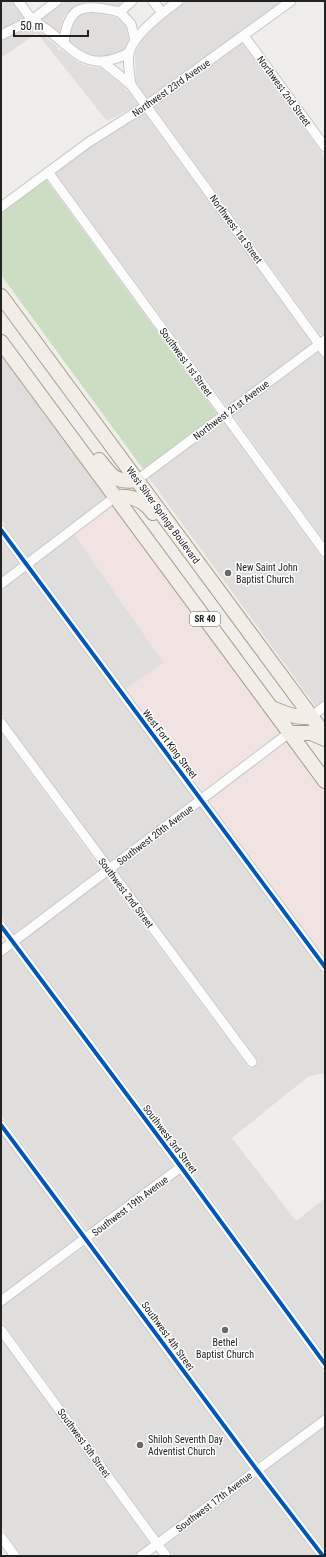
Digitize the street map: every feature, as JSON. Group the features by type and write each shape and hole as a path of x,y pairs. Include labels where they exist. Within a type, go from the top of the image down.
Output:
{"main road":[{"name":"West Silver Springs Boulevard","path":"1,296 325,735"},
{"name":"SR 40","path":"1,342 325,781"},
{"path":"40,395 54,400 109,473 124,482 137,480"},
{"path":"115,497 127,496 138,499 148,506 187,559 196,560"},
{"path":"270,706 300,718 311,717"},
{"path":"289,733 311,733 325,739"}],"street":[{"path":"18,1 32,20 40,24 82,57 93,62 103,62 116,60 129,53"},
{"path":"1,35 32,20 57,1"},
{"path":"120,12 132,1"},
{"path":"153,1 162,13"},
{"path":"131,85 129,53 135,40 162,13 178,1"},
{"name":"Northwest 23rd Avenue","path":"1,207 89,142 146,106 291,1"},
{"path":"64,44 65,30 68,20 76,11 87,7 120,12 131,24 135,40"},
{"name":"Northwest 2nd Street","path":"244,36 325,147"},
{"name":"Northwest 1st Street","path":"103,62 131,85 322,342 325,352"},
{"name":"Southwest 1st Street","path":"48,172 325,552"},
{"name":"Northwest 21st Avenue","path":"137,480 322,342"},
{"path":"1,584 115,497"},
{"name":"West Fort King Street","path":"1,530 26,566 202,800 325,967"},
{"path":"311,717 325,706"},
{"name":"Southwest 2nd Street","path":"1,724 252,1062"},
{"name":"Southwest 20th Avenue","path":"1,951 289,733"},
{"name":"Southwest 3rd Street","path":"1,926 181,1167 325,1364"},
{"name":"Southwest 4th Street","path":"1,1125 257,1470 323,1556"},
{"name":"Southwest 19th Avenue","path":"1,1301 181,1167"},
{"name":"Southwest 5th Street","path":"1,1330 166,1556"},
{"name":"Southwest 17th Avenue","path":"141,1556 325,1420"},
{"path":"1,1537 15,1556"}],"shaded area":[{"path":"1,1 11,1 24,18 1,29"},
{"path":"66,1 88,1 74,7 64,16 59,33 42,19"},
{"path":"88,1 124,1 119,6"},
{"path":"186,1 282,1 148,99 136,82 135,53 141,41 166,16"},
{"path":"87,12 116,17 126,27 129,40 125,49 114,55 95,57 85,53 69,41 73,22 79,16"},
{"path":"32,26 58,47 58,50 61,50 78,62 90,67 101,68 125,88 126,91 128,91 138,105 107,121 37,33 1,58 1,40"},
{"path":"242,43 325,157 325,333 321,336 154,107"},
{"path":"144,113 312,343 227,407 54,171 90,144"},
{"path":"318,352 325,361 325,542 233,415"},
{"path":"1,353 113,504 72,531 164,663 126,689 1,520"},
{"path":"223,422 325,562 325,700 316,707 149,478"},
{"path":"113,504 281,733 203,792 126,689 164,663 72,531"},
{"path":"1,540 194,799 110,862 1,714"},
{"path":"1,733 101,869 14,934 1,916"},
{"path":"287,741 325,792 325,957 209,800"},
{"path":"200,807 325,976 325,1073 309,1076 232,1138 296,1221 325,1198 325,1354 189,1167 20,942 107,877 250,1069 259,1062 116,870"},
{"path":"11,949 173,1166 88,1231 1,1115 1,957"},
{"path":"1,1134 79,1238 1,1295"},
{"path":"179,1174 325,1374 325,1414 258,1462 94,1240"},
{"path":"85,1246 249,1469 159,1537 1,1320 1,1307"},
{"path":"1,1339 150,1544 133,1556 22,1556 1,1527"},
{"path":"325,1427 325,1549 264,1470"},
{"path":"255,1477 316,1556 173,1556 165,1545"}],"green space":[{"path":"45,178 217,414 143,469 1,275 1,213"}],"cycle path":[{"path":"1,530 325,967"},
{"path":"1,926 181,1167 325,1364"},
{"path":"1,1125 257,1470 323,1556"}],"place":[{"name":"New Saint John Baptist Church","path":"228,573"},
{"name":"Bethel Baptist Church","path":"225,1330"},
{"name":"Shiloh Seventh Day Adventist Church","path":"140,1445"}]}
